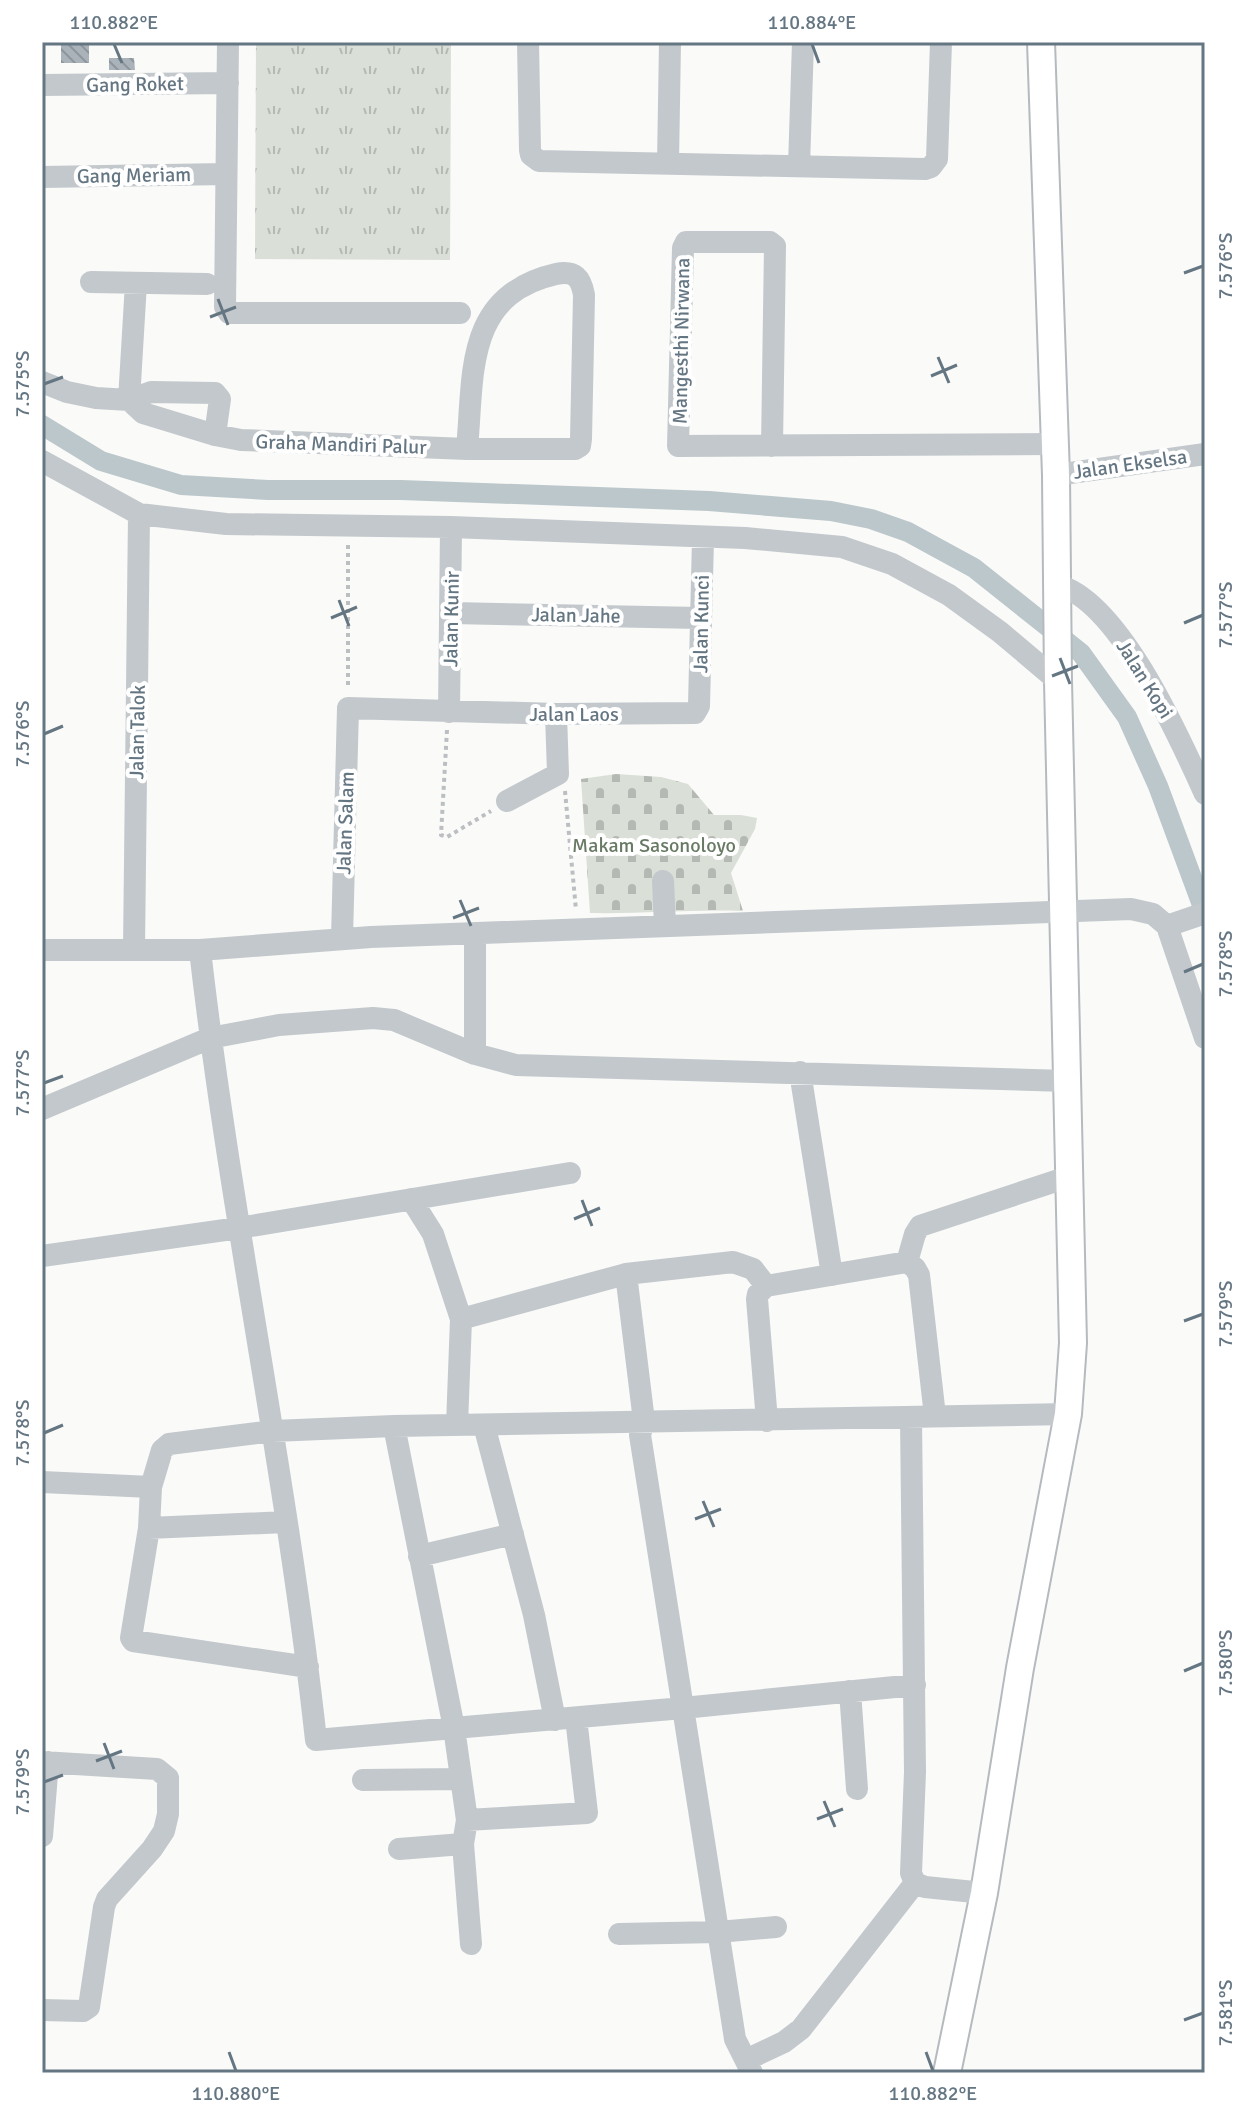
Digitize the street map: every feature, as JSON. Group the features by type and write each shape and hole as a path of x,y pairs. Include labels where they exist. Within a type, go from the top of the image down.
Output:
{"main road":[{"path":"949,2066 984,1893 1018,1682 1068,1414 1073,1343 1056,475 1041,42"}],"street":[{"path":"228,42 225,307 229,313 460,313"},
{"path":"528,42 530,150 535,159 925,169 935,164 937,159 941,42"},
{"path":"668,163 670,42"},
{"path":"799,166 803,42"},
{"name":"Gang Roket","path":"42,85 228,83"},
{"name":"Gang Meriam","path":"42,177 226,174"},
{"name":"Mangesthi Nirwana","path":"772,446 775,246 770,242 686,242 683,248 678,446 772,446 1055,444"},
{"name":"Graha Mandiri Palur","path":"129,400 143,413 241,440 467,449 569,449 580,446 584,295 579,278 574,274 563,273 520,286 500,304 482,329 475,358 467,449"},
{"path":"91,282 207,284"},
{"path":"129,400 136,283"},
{"name":"Graha Mandiri Palur","path":"42,382 91,397 129,400 151,392 215,393 220,399 215,435"},
{"name":"Jalan Ekselsa","path":"1056,475 1205,454"},
{"path":"42,461 139,514 226,524 451,527 745,538 842,547 892,564 949,595 1058,674"},
{"name":"Jalan Talok","path":"134,949 139,514"},
{"name":"Jalan Kunir","path":"449,712 451,527"},
{"name":"Jalan Kunci","path":"698,710 703,538"},
{"name":"Jalan Kopi","path":"1058,588 1084,599 1121,639 1173,724 1205,794"},
{"name":"Jalan Jahe","path":"452,613 700,618"},
{"name":"Jalan Laos","path":"348,708 556,714 691,714 698,710"},
{"name":"Jalan Salam","path":"342,938 348,708"},
{"path":"507,801 558,774 556,714"},
{"path":"663,881 665,926"},
{"path":"42,950 200,950 342,938 1065,911 1143,911 1172,924 1205,1038"},
{"path":"1172,924 1205,913"},
{"path":"475,934 475,1054"},
{"path":"200,950 210,1038 273,1431 316,1740 915,1685"},
{"path":"42,1109 210,1038 279,1025 373,1018 394,1020 475,1054 506,1063 542,1067 1066,1081"},
{"path":"800,1072 832,1275"},
{"path":"42,1256 239,1228 570,1173"},
{"path":"907,1262 920,1226 1071,1176"},
{"path":"411,1199 433,1234 461,1319 457,1425"},
{"path":"461,1319 626,1274 733,1262 753,1269 766,1286"},
{"path":"767,1421 758,1294 766,1286 907,1262 919,1275 935,1416"},
{"path":"626,1274 644,1421 640,1435 735,2039 750,2067 807,2023 915,1883"},
{"path":"308,1667 133,1641 131,1638 149,1528 151,1487 162,1450 169,1444 273,1431 394,1426 1068,1414"},
{"path":"911,1418 915,1772 910,1863 915,1883"},
{"path":"467,1820 587,1813 566,1719 534,1615 484,1425"},
{"path":"394,1426 454,1728 467,1820 463,1844 471,1944"},
{"path":"42,1482 151,1487"},
{"path":"149,1528 286,1522"},
{"path":"419,1556 513,1534"},
{"path":"850,1691 857,1789"},
{"path":"42,1836 45,1762 157,1769 168,1778 170,1790 164,1831 107,1899 89,2007 83,2011 42,2010"},
{"path":"363,1780 461,1779"},
{"path":"399,1849 463,1844"},
{"path":"915,1883 925,1887 984,1893"},
{"path":"619,1934 718,1932 776,1927"}],"path":[{"path":"347,527 348,708"},
{"path":"449,712 441,835 447,837 507,801"},
{"path":"558,774 565,786 578,930"}],"green space":[{"path":"256,42 451,42 450,260 255,259"},
{"name":"Makam Sasonoloyo","path":"616,774 661,777 688,784 714,815 757,818 755,829 731,873 743,911 590,913 581,779"}],"building":[{"path":"61,45 89,45 89,63 61,63"},
{"path":"109,58 134,58 135,70 109,70"}],"waterway":[{"path":"42,425 101,461 181,485 709,501 831,511 871,519 908,532 974,568 1081,653 1127,717 1158,786 1205,913"}]}
